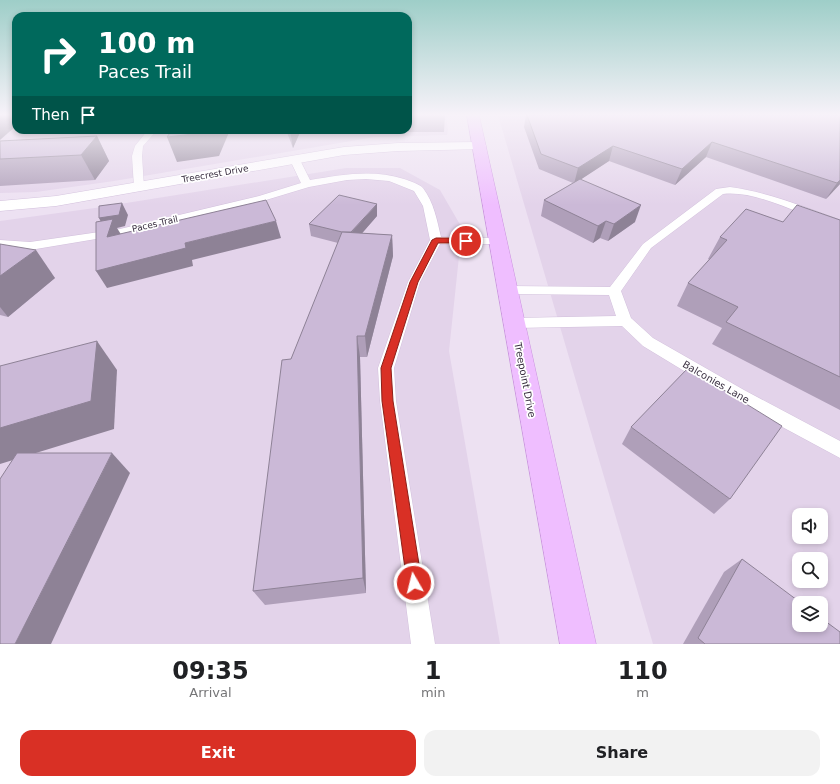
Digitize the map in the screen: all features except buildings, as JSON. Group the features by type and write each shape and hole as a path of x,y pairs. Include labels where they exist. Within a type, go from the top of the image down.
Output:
{"street":[{"name":"Treecrest Drive","path":"0,206 56,201 374,148 479,146"},
{"name":"Treepoint Drive","path":"479,146 578,644"}],"lane":[{"path":"139,187 137,156 141,145"},
{"path":"295,160 307,184"},
{"name":"Paces Trail","path":"0,244 30,246 120,232 262,198 307,184 347,177 366,176 390,178 406,183 418,190 428,206 436,240"},
{"path":"507,290 614,291 647,246 720,191 726,189 750,193 840,224"},
{"path":"423,644 388,401 386,368 414,282 436,240 497,241"},
{"name":"Balconies Lane","path":"614,291 625,321 648,342 738,395 840,450"},
{"path":"514,323 625,321"}],"shaded area":[{"path":"0,145 327,145 114,181 36,192 0,193"},
{"path":"507,145 840,145 840,644 653,644"},
{"path":"346,168 400,168 440,190 462,228 449,351 500,644 0,644 0,221 95,208"}],"route":[{"path":"414,583 388,401 386,368 414,282 436,240 466,241"}]}
